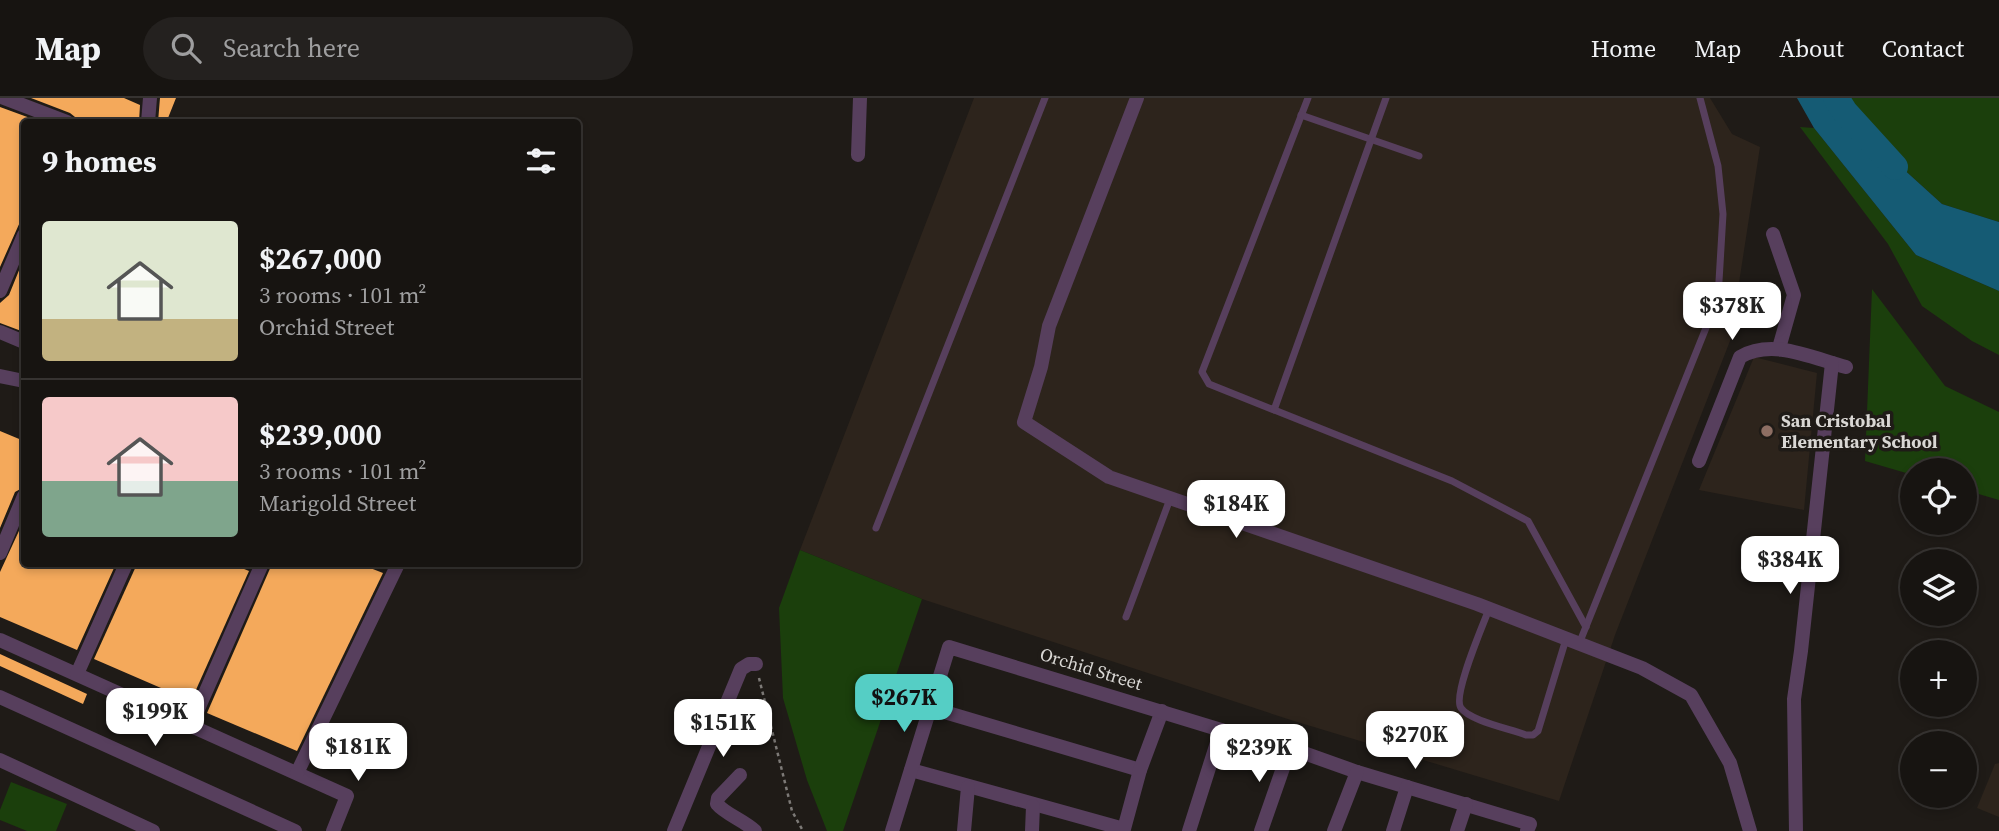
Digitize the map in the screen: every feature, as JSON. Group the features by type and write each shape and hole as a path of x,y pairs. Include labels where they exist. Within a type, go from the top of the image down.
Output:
{"street":[{"path":"4,98 58,119"},
{"path":"148,119 150,98"},
{"path":"858,155 860,98"},
{"path":"1137,98 1049,326 1041,367 1024,422 1109,477 1489,609 1642,668 1691,695 1730,763 1750,831"},
{"path":"1773,234 1794,295 1779,348"},
{"path":"0,291 21,242"},
{"path":"0,332 21,341"},
{"path":"1699,461 1740,357 1752,350 1779,348 1839,365 1794,699 1797,831"},
{"path":"0,376 21,380"},
{"path":"0,553 21,503"},
{"path":"77,674 126,567"},
{"path":"191,725 261,567"},
{"path":"298,773 397,567"},
{"path":"0,640 347,796 333,831"},
{"name":"Orchid Street","path":"931,708 949,647 1221,730 1290,747 1357,772 1466,804 1528,827"},
{"path":"674,831 741,669 749,664 756,664"},
{"path":"0,697 295,831"},
{"path":"892,831 931,708 1140,770"},
{"path":"911,770 968,788 1124,829 1140,770 1162,710"},
{"path":"1189,831 1221,730"},
{"path":"1261,831 1290,747"},
{"path":"0,760 153,831"},
{"path":"1334,831 1357,772"},
{"path":"740,775 718,798 717,804 719,808 733,814 755,831"},
{"path":"1393,831 1408,787"},
{"path":"964,831 968,788"},
{"path":"1457,831 1466,804"},
{"path":"1032,831 1033,806"}],"lane":[{"path":"876,528 1045,98"},
{"path":"1308,98 1202,372 1209,384 1452,481 1528,521 1586,627"},
{"path":"1273,410 1386,98"},
{"path":"1489,609 1460,689 1458,703 1462,710 1473,717 1532,735 1538,731 1572,641 1586,627 1718,298 1723,214 1718,166 1700,98"},
{"path":"1301,115 1419,156"},
{"path":"1126,617 1170,499"}],"path":[{"path":"756,664 792,811 803,831"}],"shaded area":[{"path":"974,98 1710,98 1732,134 1760,147 1730,341 1615,635 1559,801 1294,721 922,599 800,550"},
{"name":"San Cristobal Elementary School","path":"1754,357 1817,373 1804,510 1699,490"},
{"path":"1999,763 1999,817 1977,808 1995,764"}],"green space":[{"path":"1825,98 1999,98 1999,222 1942,204"},
{"path":"1800,127 1814,128 1916,255 1999,291 1999,355 1972,341 1922,306 1888,244"},
{"path":"1872,289 1945,386 1999,412 1999,500 1977,494 1977,458 1900,458 1900,471 1865,461"},
{"path":"800,550 922,599 843,831 827,831 807,780 783,698 779,608"},
{"path":"11,782 67,804 56,831 27,831 0,820 0,810"}],"water":[{"path":"1797,98 1825,98 1942,204 1999,222 1999,291 1916,255 1814,128"}],"building":[{"path":"31,98 124,98 140,105 139,119 75,119 70,113"},
{"path":"160,98 176,98 168,118 170,119 158,119"},
{"path":"0,107 33,119 21,119 21,220 0,267"},
{"path":"21,265 21,331 0,323 0,303 9,295"},
{"path":"0,431 21,440 21,489 15,492 0,528"},
{"path":"21,526 21,567 114,568 77,650 0,617 0,572"},
{"path":"136,567 239,567 249,571 191,701 94,659"},
{"path":"271,567 368,567 383,573 297,751 207,713"},
{"path":"0,654 87,694 83,704 0,666"}],"waterway":[{"path":"1836,98 1845,112 1895,167"}],"place":[{"name":"San Cristobal Elementary School","path":"1767,431"}]}
